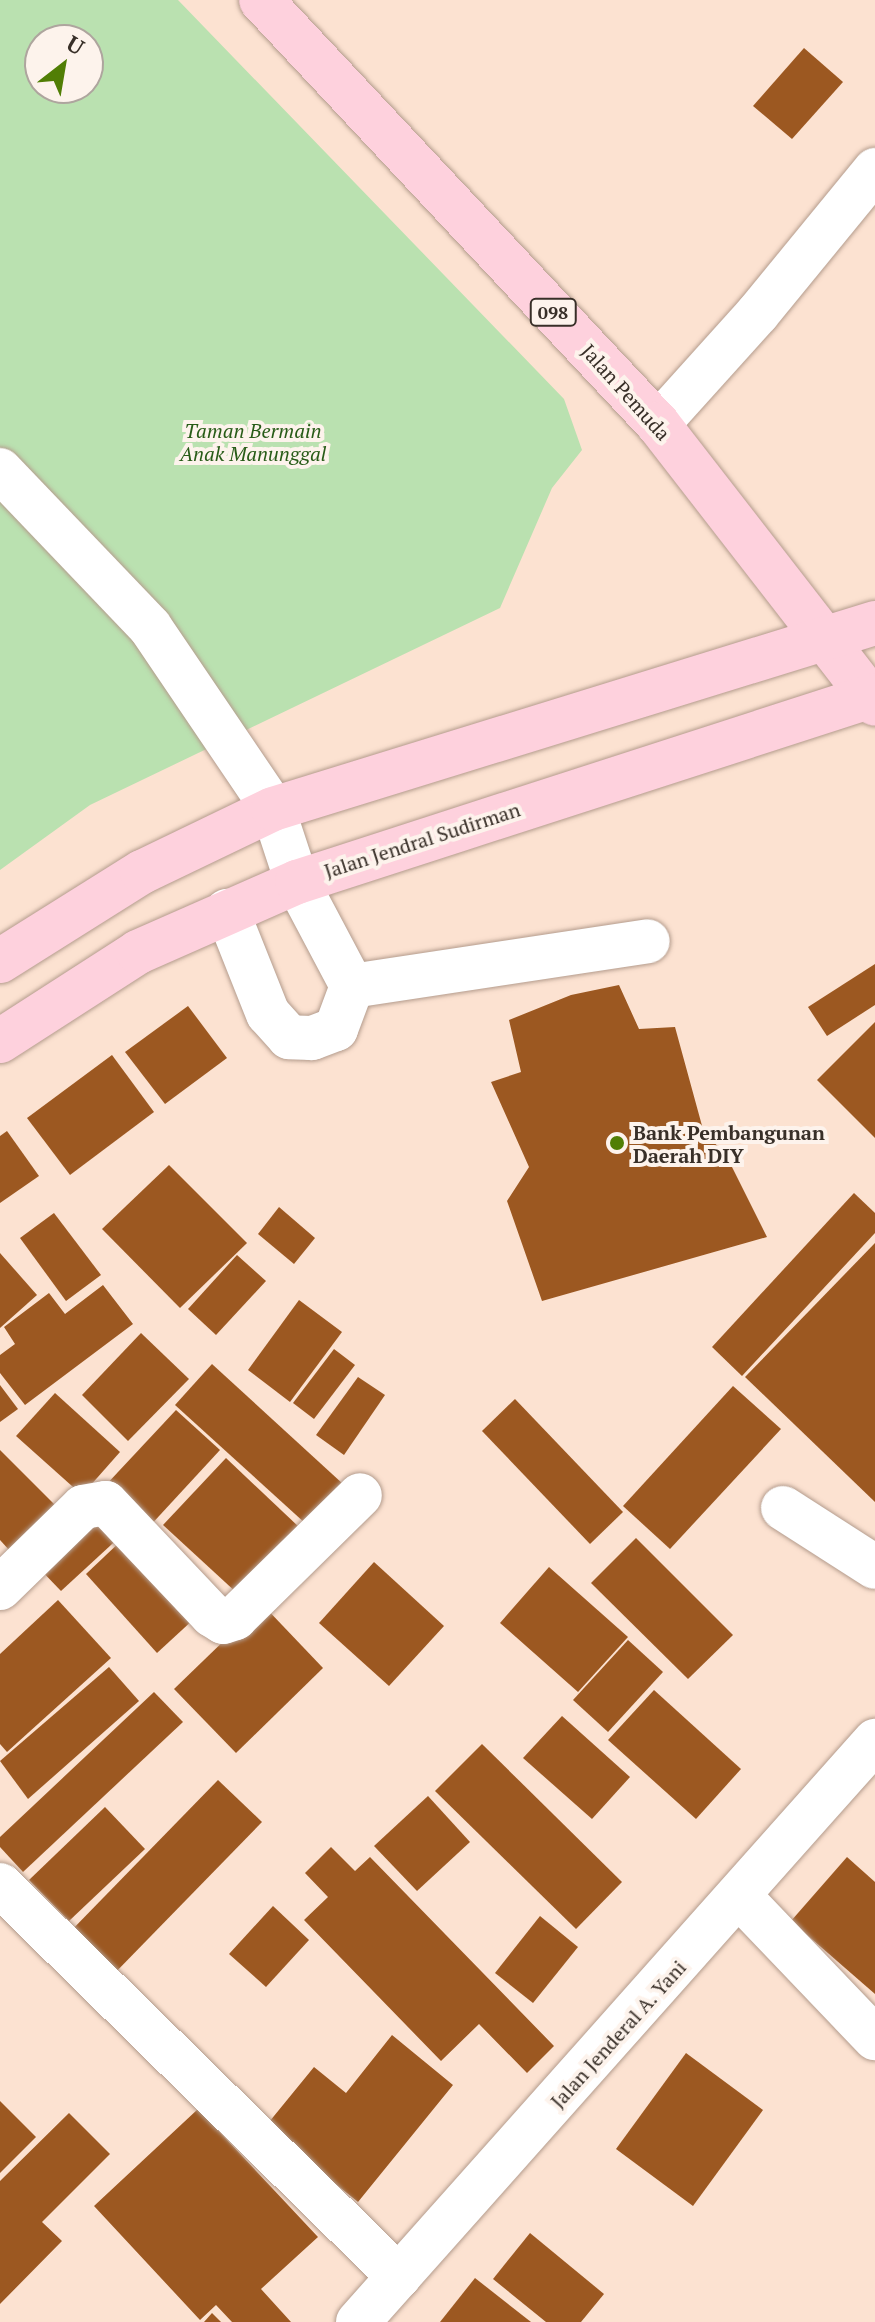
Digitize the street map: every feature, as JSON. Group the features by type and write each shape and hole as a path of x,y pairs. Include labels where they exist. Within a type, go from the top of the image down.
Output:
{"main road":[{"name":"Jalan Pemuda","path":"261,0 658,424 873,699"},
{"path":"0,961 142,872 273,809 875,623"},
{"name":"Jalan Jendral Sudirman","path":"0,1041 138,952 297,882 873,699"}],"street":[{"path":"658,424 758,313 875,170"},
{"path":"0,470 150,627 273,809 297,882 352,986 336,1029 312,1038 289,1037 268,1014 227,911"},
{"path":"352,986 648,941"},
{"path":"0,1588 83,1507 106,1503 212,1615 223,1622 235,1618 360,1495"},
{"path":"783,1508 875,1567"},
{"name":"Jalan Jenderal A. Yani","path":"358,2322 741,1898 875,1741"},
{"path":"0,1885 399,2277"},
{"path":"741,1898 875,2038"}],"green space":[{"name":"Taman Bermain Anak Manunggal","path":"0,0 178,0 564,399 582,450 552,488 500,608 90,805 0,870"}],"building":[{"path":"804,48 843,82 792,139 753,106"},
{"path":"875,964 875,1005 827,1036 808,1007"},
{"name":"Bank Pembangunan Daerah DIY","path":"619,985 639,1029 675,1027 704,1133 725,1153 767,1237 542,1301 507,1201 529,1167 491,1082 521,1072 509,1020 571,995"},
{"path":"188,1006 227,1058 165,1104 125,1052"},
{"path":"875,1022 875,1138 817,1080"},
{"path":"112,1055 154,1112 70,1175 27,1118"},
{"path":"7,1131 39,1176 0,1203 0,1136"},
{"path":"169,1165 247,1243 180,1308 102,1229"},
{"path":"854,1193 875,1213 875,1233 742,1376 712,1347"},
{"path":"279,1207 315,1238 294,1264 258,1234"},
{"path":"54,1213 101,1275 66,1301 20,1238"},
{"path":"875,1243 875,1502 745,1377"},
{"path":"0,1253 37,1295 0,1328"},
{"path":"237,1255 266,1281 216,1335 188,1309"},
{"path":"103,1285 133,1324 25,1405 0,1373 0,1355 15,1344 4,1327 49,1293 65,1314"},
{"path":"299,1300 342,1332 290,1402 248,1370"},
{"path":"141,1333 189,1379 128,1441 82,1395"},
{"path":"334,1349 355,1365 314,1419 293,1403"},
{"path":"212,1364 343,1484 306,1524 175,1405"},
{"path":"358,1377 385,1395 344,1455 316,1435"},
{"path":"0,1385 18,1409 0,1422"},
{"path":"733,1386 781,1429 670,1549 623,1506"},
{"path":"55,1393 120,1452 82,1495 16,1436"},
{"path":"515,1399 623,1512 590,1544 482,1431"},
{"path":"176,1410 220,1450 148,1528 104,1487"},
{"path":"0,1450 56,1506 10,1551 0,1540"},
{"path":"226,1458 300,1528 238,1594 163,1525"},
{"path":"98,1506 124,1533 61,1591 35,1564"},
{"path":"636,1538 733,1635 688,1679 591,1583"},
{"path":"123,1539 195,1618 157,1653 86,1574"},
{"path":"374,1562 444,1626 389,1686 319,1623"},
{"path":"549,1567 628,1637 578,1692 500,1623"},
{"path":"58,1600 111,1658 7,1752 0,1744 0,1654"},
{"path":"262,1604 323,1668 236,1753 174,1689"},
{"path":"628,1640 663,1672 608,1732 573,1700"},
{"path":"109,1667 139,1701 28,1799 0,1761"},
{"path":"654,1690 741,1769 696,1819 608,1740"},
{"path":"154,1692 183,1722 23,1872 0,1847 0,1837"},
{"path":"562,1716 630,1777 592,1819 523,1758"},
{"path":"482,1744 622,1882 576,1929 435,1791"},
{"path":"218,1780 262,1822 110,1978 66,1936"},
{"path":"428,1796 470,1842 417,1891 374,1846"},
{"path":"105,1807 145,1849 69,1921 29,1880"},
{"path":"331,1847 355,1871 370,1857 554,2046 527,2073 479,2024 441,2061 304,1920 328,1897 305,1873"},
{"path":"847,1857 875,1882 875,1994 791,1921"},
{"path":"273,1906 309,1940 266,1987 229,1954"},
{"path":"540,1916 578,1947 533,2003 495,1973"},
{"path":"392,2035 453,2085 358,2202 265,2127 314,2067 346,2093"},
{"path":"686,2053 763,2110 693,2206 616,2149"},
{"path":"0,2101 36,2137 0,2173"},
{"path":"198,2109 318,2237 261,2289 291,2322 232,2322 216,2305 200,2320 94,2206"},
{"path":"69,2113 110,2154 42,2222 62,2241 0,2304 0,2181"},
{"path":"530,2233 604,2294 581,2322 546,2322 493,2279"},
{"path":"475,2278 531,2322 440,2322"},
{"path":"212,2313 221,2322 204,2322"}],"place":[{"name":"Bank Pembangunan Daerah DIY","path":"617,1143"}]}
